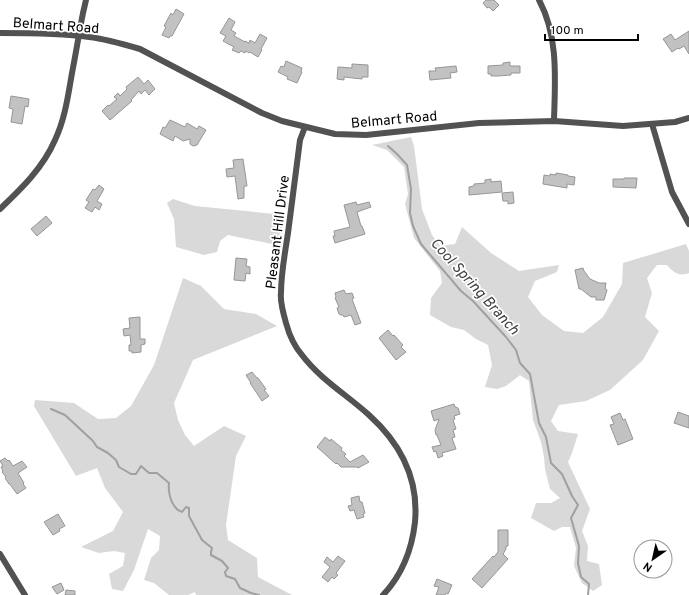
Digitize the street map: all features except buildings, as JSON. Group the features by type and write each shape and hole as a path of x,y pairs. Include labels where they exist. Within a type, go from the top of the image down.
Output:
{"street":[{"path":"0,209 30,179 42,163 55,141 66,107 86,0"},
{"path":"539,0 544,9 554,48 554,121"},
{"name":"Belmart Road","path":"0,33 79,36 117,42 140,49 262,113 282,121 335,134 366,135 479,123 554,121 623,126 675,122 689,118"},
{"path":"652,124 672,192 689,224"},
{"name":"Pleasant Hill Drive","path":"305,127 300,140 280,295 286,322 295,345 302,355 322,377 369,414 399,449 409,470 415,496 413,536 409,554 400,572 383,595"},
{"path":"0,554 25,595"}],"shaded area":[{"path":"411,137 414,146 422,209 432,235 440,246 455,244 462,227 491,253 519,271 559,265 557,272 535,281 528,297 542,315 564,331 583,333 603,317 622,284 623,263 686,244 689,251 689,273 679,274 674,272 667,265 657,265 647,278 652,293 645,317 659,331 643,360 610,390 586,401 559,405 551,421 558,431 578,434 568,462 590,509 582,531 588,546 587,561 599,564 602,585 593,591 582,583 574,566 576,548 570,527 562,527 554,531 531,518 536,503 551,503 560,498 550,489 541,442 533,420 529,381 520,375 506,386 497,389 485,387 492,365 488,345 476,339 464,330 451,327 430,315 431,298 442,283 440,271 414,238 405,204 408,194 404,167 387,150 372,145"},
{"path":"173,199 195,206 285,215 277,245 228,235 220,241 217,252 204,255 176,247 174,219 167,203"},
{"path":"183,278 201,286 224,309 256,314 277,326 193,360 174,403 178,420 185,435 194,446 224,426 246,436 236,456 226,525 228,540 257,558 258,577 292,595 196,595 195,592 188,595 169,595 154,583 144,580 151,558 159,550 160,536 148,529 134,570 123,591 112,589 109,574 123,566 125,553 114,551 99,553 81,547 113,531 123,512 105,488 97,468 76,476 34,406 35,400 74,403 98,419 116,418 131,406 154,365"}],"waterway":[{"name":"Cool Spring Branch","path":"388,146 407,165 411,189 410,213 413,226 421,244 461,291 473,301 506,337 516,350 520,363 530,374 539,423 546,437 551,463 562,474 572,496 578,505 571,518 579,546 578,563 581,577 589,584 588,595"},
{"path":"51,409 65,415 93,441 97,447 108,453 116,460 119,467 131,474 136,474 141,466 149,473 157,473 169,483 172,503 182,512 186,507 189,508 189,516 202,540 212,548 211,555 222,561 228,568 225,572 226,576 235,579 240,588 259,595"}]}
